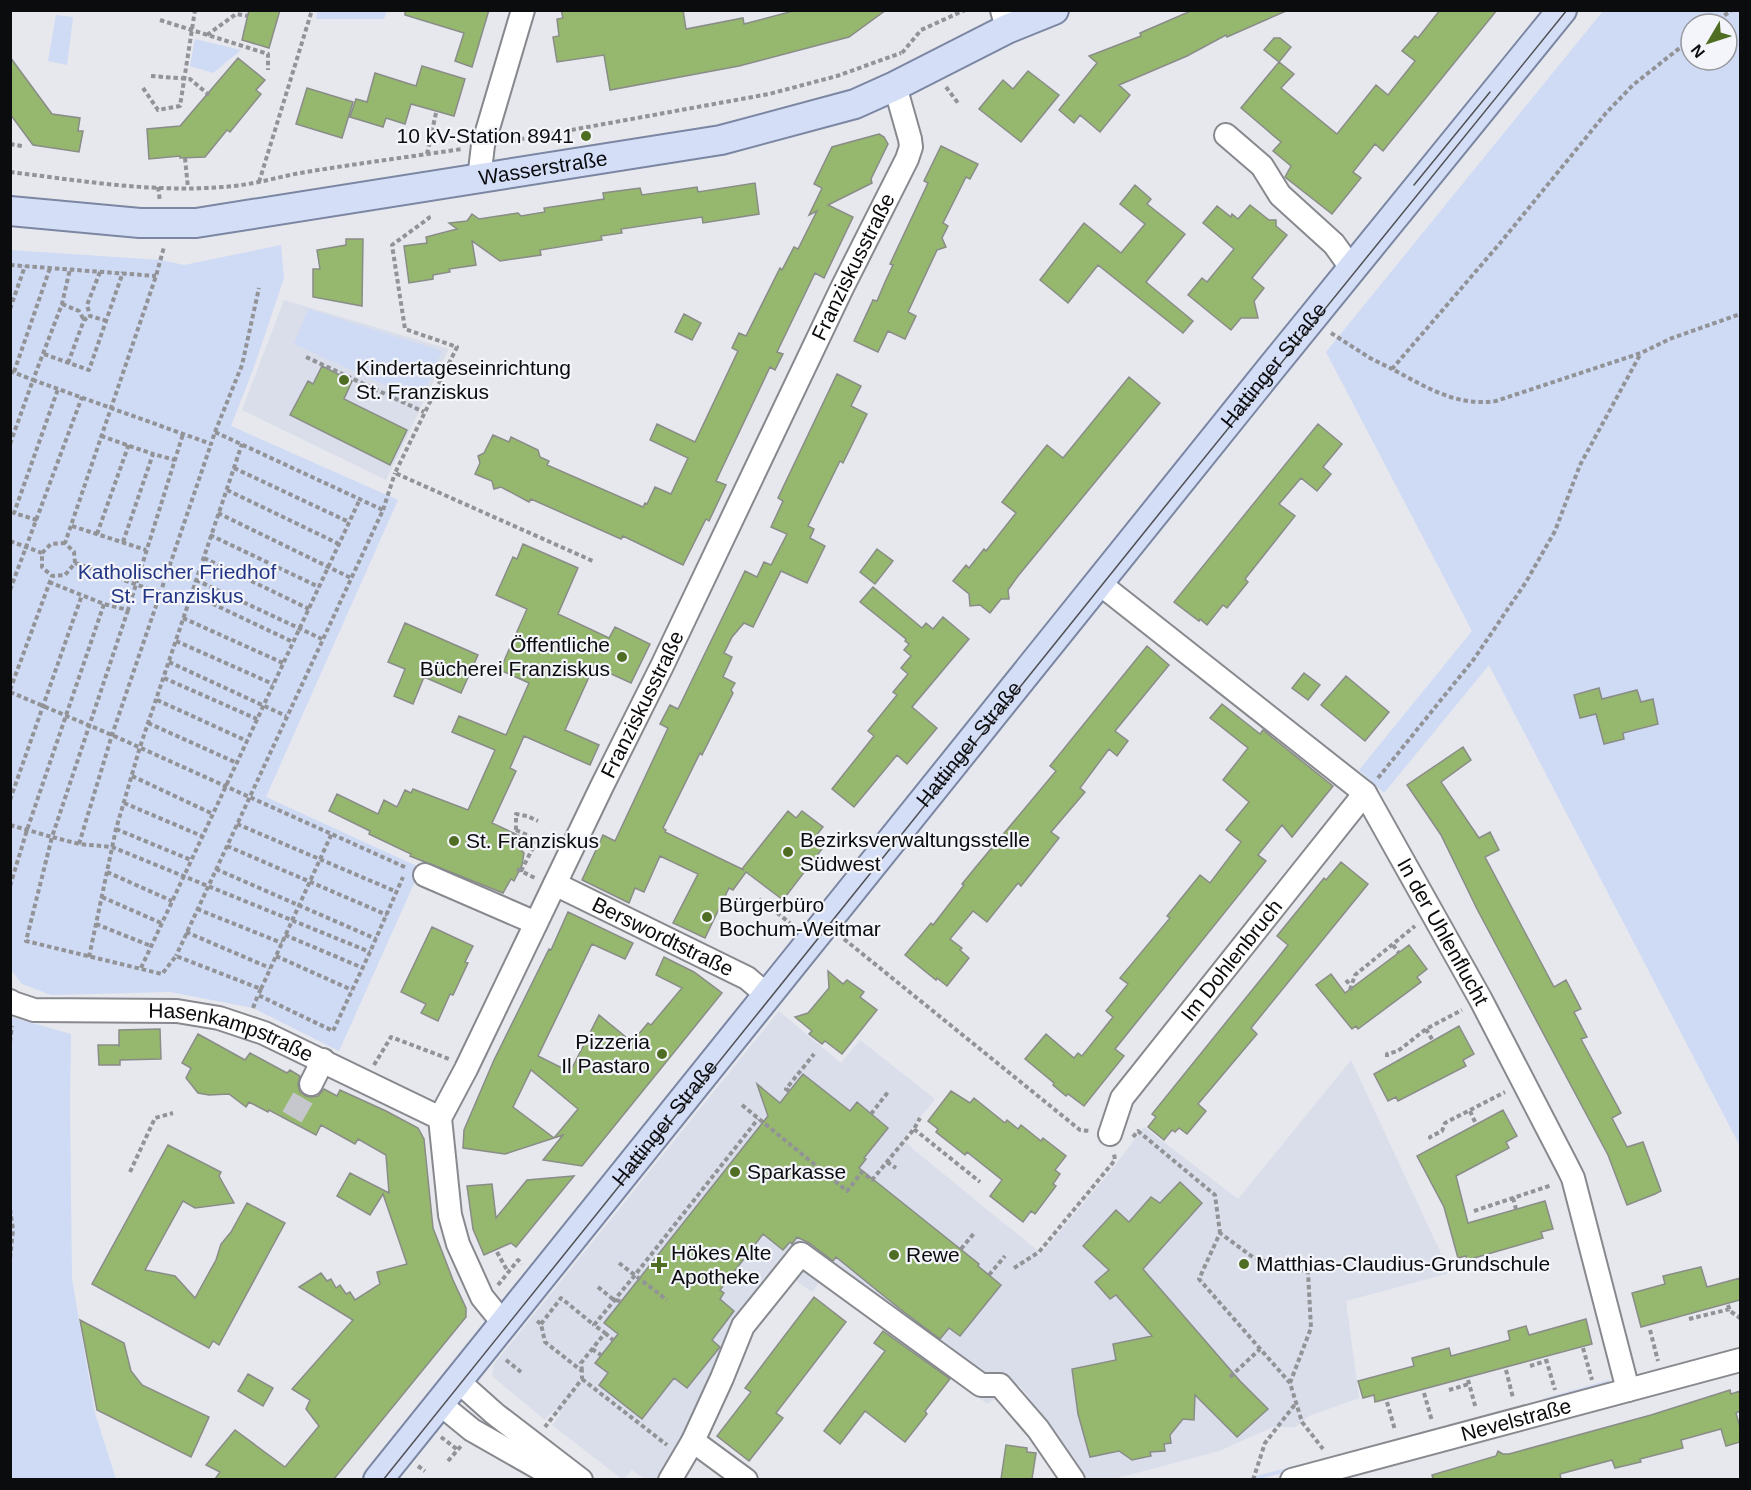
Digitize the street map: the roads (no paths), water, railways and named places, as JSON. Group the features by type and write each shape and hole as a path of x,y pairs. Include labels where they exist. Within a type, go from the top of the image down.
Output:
{"main road":[{"name":"Wasserstraße","path":"10,211 140,223 196,223 721,140 846,106 895,86 1004,20 1054,10"},
{"name":"Hattinger Straße","path":"378,1479 1562,10"}],"street":[{"path":"479,179 483,145 522,10"},
{"name":"Franziskusstraße","path":"440,1118 536,923 548,882 662,666 842,288 907,159 911,147 910,139 895,86"},
{"path":"1226,135 1262,166 1280,195 1334,244 1352,268"},
{"name":"In der Uhlenflucht","path":"1099,583 1365,793 1481,1000 1573,1178 1628,1390"},
{"name":"Im Dohlenbruch","path":"1121,1142 1122,1098 1365,793"},
{"path":"416,872 536,923"},
{"name":"Berswordtstraße","path":"548,882 747,978 767,995"},
{"name":"Hasenkampstraße","path":"10,1001 34,1010 177,1011 219,1018 245,1026 323,1060 440,1118"},
{"path":"311,1084 323,1060"},
{"path":"440,1118 450,1215 458,1244 482,1297 504,1324"},
{"path":"670,1479 688,1450 722,1378 743,1326 801,1254 981,1385 1000,1385 1038,1429 1073,1479"},
{"name":"Nevelstraße","path":"1292,1479 1740,1360"},
{"path":"458,1381 487,1407 581,1479"},
{"path":"439,1403 472,1430 560,1479"},
{"path":"688,1450 746,1479"}],"tunnel":[{"path":"292,1117 311,1084"}],"tram line":[{"path":"383,1480 1567,10"},
{"path":"1414,185 1490,92"}],"place":[{"name":"10 kV-Station 8941","path":"586,136"},
{"name":"Kindertageseinrichtung St. Franziskus","path":"344,380"},
{"name":"Öffentliche Bücherei Franziskus","path":"622,657"},
{"name":"St. Franziskus","path":"454,841"},
{"name":"Bezirksverwaltungsstelle Südwest","path":"788,852"},
{"name":"Bürgerbüro Bochum-Weitmar","path":"707,917"},
{"name":"Pizzeria Il Pastaro","path":"662,1054"},
{"name":"Sparkasse","path":"735,1172"},
{"name":"Rewe","path":"894,1255"},
{"name":"Matthias-Claudius-Grundschule","path":"1244,1264"},
{"name":"Hökes Alte Apotheke","path":"659,1265"}],"park label":[{"name":"Katholischer Friedhof St. Franziskus","path":"177,584"}]}
